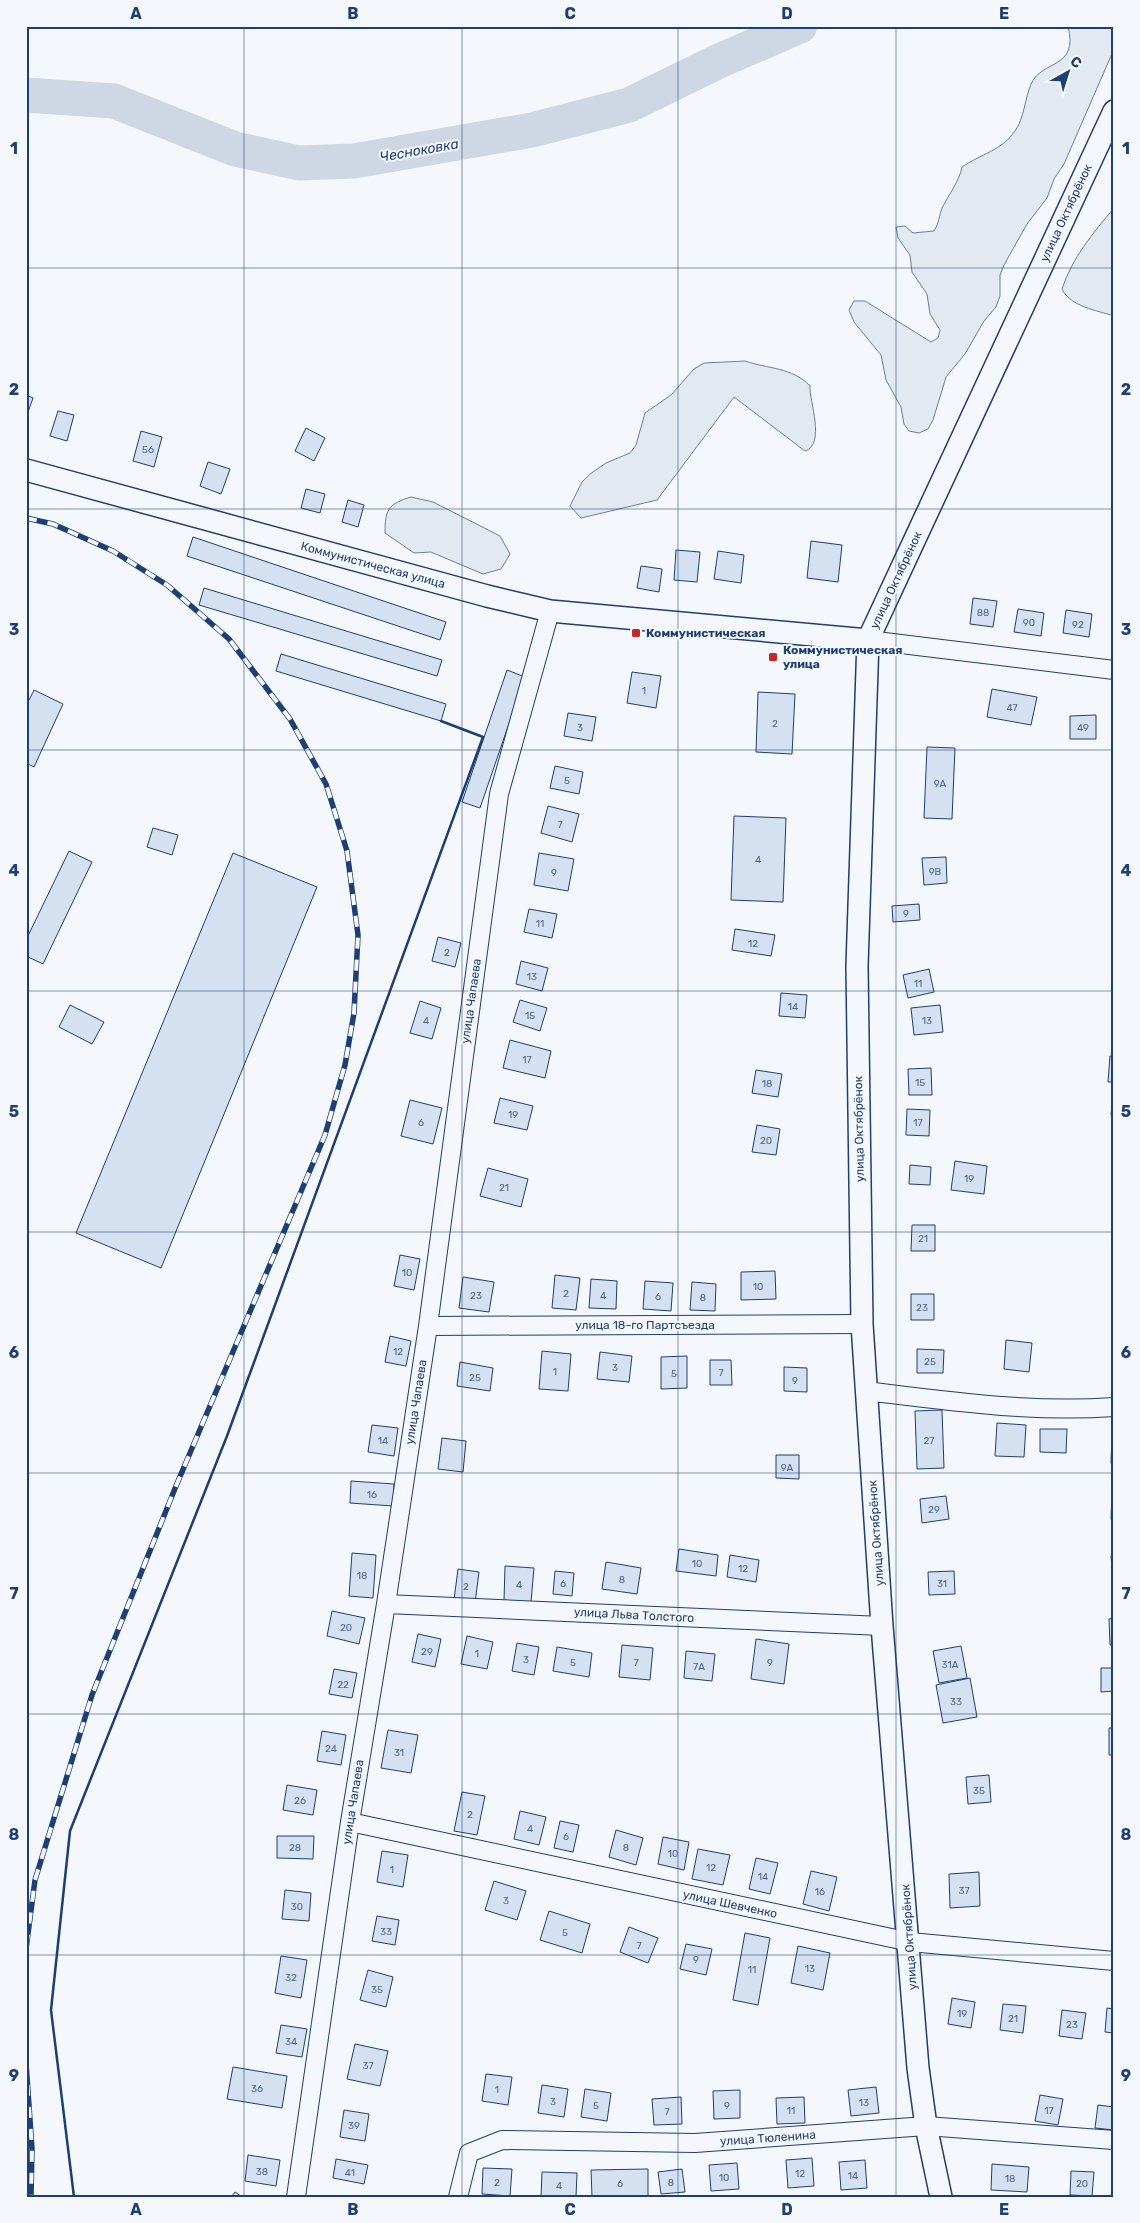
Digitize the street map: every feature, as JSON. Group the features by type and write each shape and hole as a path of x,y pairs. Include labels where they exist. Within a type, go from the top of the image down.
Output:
{"street":[{"name":"улица Октябрёнок","path":"941,2197 926,2126 918,2068 910,1942 882,1626 862,1324 857,966 868,640 1114,111"},
{"name":"Коммунистическая улица","path":"26,470 487,596 550,610 868,640 1114,670"},
{"name":"улица Чапаева","path":"296,2197 350,1822 386,1604 428,1326 499,794 550,610"},
{"name":"улица 18-го Партсъезда","path":"428,1326 862,1324"},
{"path":"866,1391 986,1406 1074,1410 1114,1407"},
{"name":"улица Льва Толстого","path":"386,1604 882,1626"},
{"name":"улица Шевченко","path":"350,1822 910,1942 1114,1961"},
{"name":"улица Тюленина","path":"458,2197 469,2153 502,2140 695,2143 926,2126 1114,2140"}],"shaded area":[{"path":"1068,26 1114,26 1114,49 1064,164 1054,179 1047,198 1027,224 1004,265 1000,275 1000,296 996,307 984,321 965,354 946,377 933,420 928,429 919,433 909,431 904,424 901,407 886,380 881,355 854,322 849,310 854,301 865,301 931,342 938,338 940,330 930,314 927,294 912,272 910,255 898,238 896,227 905,226 913,233 934,231 942,208 956,183 962,167 997,148 1010,138 1018,126 1031,84 1036,76 1064,57 1070,40"},
{"path":"1114,208 1114,316 1078,304 1071,300 1062,289 1077,256"},
{"path":"745,361 788,372 810,386 816,431 811,447 805,451 734,397 657,500 581,518 570,506 582,482 590,474 606,463 630,453 636,445 645,413 671,395 694,369 704,363"},
{"path":"411,497 433,502 500,536 510,554 501,569 483,574 431,552 414,553 385,533 389,509 397,502"}],"building":[{"path":"26,395 33,398 26,418"},
{"path":"58,411 74,415 67,441 50,436"},
{"path":"306,428 325,438 314,461 295,451"},
{"path":"141,431 162,437 154,467 133,461"},
{"path":"208,462 230,469 221,494 200,486"},
{"path":"306,489 325,494 320,513 301,508"},
{"path":"348,500 364,505 358,527 342,522"},
{"path":"193,537 446,622 440,640 187,556"},
{"path":"811,541 842,545 838,582 807,578"},
{"path":"676,550 700,552 697,582 674,580"},
{"path":"718,551 744,555 741,583 714,579"},
{"path":"641,566 662,569 659,592 637,588"},
{"path":"204,588 442,660 437,676 199,605"},
{"path":"973,598 997,601 993,627 970,624"},
{"path":"1018,609 1044,613 1041,636 1014,632"},
{"path":"1066,610 1092,614 1089,637 1063,633"},
{"path":"281,654 446,704 441,721 276,671"},
{"path":"507,670 525,677 480,808 462,802"},
{"path":"632,672 661,676 656,708 627,703"},
{"path":"992,689 1037,697 1031,725 987,717"},
{"path":"34,690 63,704 34,767 26,763 26,706"},
{"path":"758,692 795,694 792,754 756,752"},
{"path":"568,713 596,717 592,741 564,736"},
{"path":"1096,715 1096,739 1070,739 1070,716"},
{"path":"927,747 955,748 952,819 924,818"},
{"path":"555,766 583,772 579,794 550,788"},
{"path":"548,806 579,814 572,842 541,833"},
{"path":"734,816 786,818 783,902 731,900"},
{"path":"153,828 178,835 172,855 147,847"},
{"path":"69,851 92,862 43,964 26,956 26,940"},
{"path":"233,853 317,887 161,1268 76,1233"},
{"path":"539,853 574,859 568,891 534,885"},
{"path":"946,857 947,883 924,885 922,858"},
{"path":"919,904 920,920 893,922 892,906"},
{"path":"529,909 557,914 552,938 524,932"},
{"path":"735,929 775,935 771,956 732,950"},
{"path":"438,937 461,943 455,967 432,961"},
{"path":"521,961 548,968 542,991 516,984"},
{"path":"929,969 934,992 908,998 903,975"},
{"path":"781,993 807,995 805,1018 779,1016"},
{"path":"520,1000 547,1008 540,1031 513,1022"},
{"path":"420,1001 441,1008 432,1039 410,1033"},
{"path":"70,1005 104,1022 92,1044 59,1027"},
{"path":"940,1005 943,1032 914,1035 911,1008"},
{"path":"510,1040 551,1051 545,1078 503,1068"},
{"path":"1110,1056 1114,1056 1114,1082 1108,1082"},
{"path":"931,1068 932,1095 909,1095 908,1069"},
{"path":"756,1070 782,1074 778,1097 752,1093"},
{"path":"1113,1094 1114,1115 1111,1115"},
{"path":"500,1098 533,1106 527,1130 494,1123"},
{"path":"410,1100 442,1108 433,1144 401,1136"},
{"path":"907,1109 930,1110 929,1136 906,1135"},
{"path":"757,1125 780,1129 776,1155 752,1152"},
{"path":"955,1161 987,1166 984,1194 951,1190"},
{"path":"910,1165 931,1167 930,1185 909,1184"},
{"path":"488,1168 528,1179 521,1207 480,1196"},
{"path":"912,1225 935,1225 935,1251 911,1251"},
{"path":"400,1255 420,1259 414,1290 394,1286"},
{"path":"775,1271 776,1299 741,1300 741,1272"},
{"path":"555,1275 580,1278 576,1310 552,1308"},
{"path":"463,1277 494,1282 489,1312 459,1308"},
{"path":"591,1279 617,1281 616,1309 589,1308"},
{"path":"645,1281 673,1283 671,1311 643,1309"},
{"path":"692,1282 716,1284 715,1311 690,1310"},
{"path":"911,1294 934,1294 934,1320 911,1320"},
{"path":"390,1336 411,1341 406,1366 385,1362"},
{"path":"1006,1340 1032,1343 1029,1372 1004,1369"},
{"path":"917,1349 944,1350 943,1373 917,1373"},
{"path":"542,1351 571,1354 568,1391 539,1389"},
{"path":"600,1352 632,1356 629,1382 597,1379"},
{"path":"687,1356 687,1388 661,1389 661,1357"},
{"path":"710,1360 731,1360 732,1385 710,1385"},
{"path":"460,1362 493,1368 490,1391 457,1386"},
{"path":"784,1367 807,1368 807,1392 784,1391"},
{"path":"942,1410 944,1468 917,1469 915,1411"},
{"path":"997,1423 1026,1425 1024,1457 995,1456"},
{"path":"372,1425 398,1428 394,1456 368,1452"},
{"path":"1040,1429 1067,1429 1066,1453 1040,1452"},
{"path":"1112,1434 1114,1434 1114,1463 1111,1463"},
{"path":"442,1438 466,1441 463,1472 438,1469"},
{"path":"776,1455 799,1455 799,1479 776,1478"},
{"path":"351,1481 394,1484 393,1506 350,1503"},
{"path":"1112,1493 1114,1493 1114,1520 1111,1519"},
{"path":"946,1496 949,1519 922,1523 920,1499"},
{"path":"679,1549 718,1555 716,1576 676,1571"},
{"path":"352,1553 376,1555 373,1598 349,1596"},
{"path":"730,1555 759,1560 756,1582 727,1577"},
{"path":"1111,1556 1114,1556 1114,1582 1113,1582"},
{"path":"606,1562 641,1568 637,1594 602,1589"},
{"path":"505,1566 534,1568 531,1602 504,1601"},
{"path":"458,1569 479,1572 475,1603 454,1600"},
{"path":"555,1571 574,1573 572,1596 553,1594"},
{"path":"954,1571 955,1594 929,1595 928,1572"},
{"path":"332,1611 365,1618 359,1644 327,1636"},
{"path":"1114,1618 1114,1645 1110,1645 1109,1619"},
{"path":"418,1634 441,1639 435,1667 412,1662"},
{"path":"467,1636 493,1642 487,1669 461,1664"},
{"path":"756,1639 789,1644 784,1684 751,1679"},
{"path":"517,1643 539,1647 534,1675 512,1671"},
{"path":"622,1645 653,1648 650,1680 619,1677"},
{"path":"961,1646 967,1678 939,1683 933,1651"},
{"path":"557,1647 592,1653 589,1677 553,1671"},
{"path":"686,1651 715,1654 712,1681 684,1678"},
{"path":"1101,1668 1114,1668 1114,1691 1101,1692"},
{"path":"334,1669 357,1673 352,1698 329,1694"},
{"path":"970,1678 977,1717 943,1723 936,1685"},
{"path":"1109,1728 1114,1728 1114,1755 1109,1755"},
{"path":"388,1730 418,1735 411,1773 381,1768"},
{"path":"322,1731 346,1735 341,1765 317,1761"},
{"path":"989,1775 991,1802 968,1804 966,1777"},
{"path":"287,1785 317,1790 313,1815 283,1810"},
{"path":"462,1792 485,1796 477,1835 454,1831"},
{"path":"1114,1801 1114,1828 1112,1828 1112,1802"},
{"path":"520,1811 546,1817 539,1845 514,1839"},
{"path":"560,1821 579,1825 573,1852 554,1848"},
{"path":"616,1830 643,1838 636,1865 609,1857"},
{"path":"277,1836 314,1836 313,1859 277,1858"},
{"path":"663,1837 689,1842 684,1870 658,1864"},
{"path":"698,1849 730,1855 723,1885 692,1879"},
{"path":"382,1851 408,1855 403,1887 377,1882"},
{"path":"756,1858 778,1863 770,1894 749,1889"},
{"path":"811,1871 837,1877 829,1911 803,1904"},
{"path":"979,1872 980,1906 950,1908 949,1874"},
{"path":"494,1881 526,1891 517,1920 485,1910"},
{"path":"285,1890 311,1893 309,1921 282,1919"},
{"path":"549,1911 590,1924 582,1953 540,1940"},
{"path":"377,1916 399,1920 395,1945 372,1941"},
{"path":"629,1927 658,1938 648,1963 620,1952"},
{"path":"745,1933 770,1938 758,2005 733,2000"},
{"path":"686,1944 712,1949 706,1975 680,1969"},
{"path":"798,1946 830,1953 823,1990 791,1983"},
{"path":"281,1956 307,1960 301,1998 275,1993"},
{"path":"368,1970 393,1977 386,2007 360,2000"},
{"path":"952,1998 975,2002 971,2028 948,2024"},
{"path":"1003,2004 1026,2006 1023,2033 1000,2030"},
{"path":"1107,2008 1114,2009 1114,2033 1105,2032"},
{"path":"1062,2010 1086,2013 1082,2039 1059,2036"},
{"path":"281,2025 307,2029 302,2057 276,2053"},
{"path":"355,2044 388,2051 380,2086 347,2079"},
{"path":"233,2067 287,2076 282,2108 227,2099"},
{"path":"486,2074 512,2077 508,2105 482,2101"},
{"path":"542,2085 568,2089 564,2117 538,2113"},
{"path":"876,2087 879,2113 851,2116 848,2090"},
{"path":"585,2089 611,2093 607,2121 581,2117"},
{"path":"740,2090 740,2118 714,2119 713,2091"},
{"path":"1040,2095 1063,2099 1058,2125 1035,2121"},
{"path":"681,2097 682,2124 654,2125 652,2099"},
{"path":"804,2097 805,2123 777,2124 776,2098"},
{"path":"1098,2105 1114,2107 1114,2130 1095,2128"},
{"path":"344,2110 369,2114 365,2141 340,2137"},
{"path":"248,2155 280,2160 276,2186 245,2181"},
{"path":"812,2158 814,2186 788,2188 786,2160"},
{"path":"336,2159 368,2165 364,2184 333,2178"},
{"path":"865,2160 867,2188 841,2190 839,2162"},
{"path":"737,2163 739,2189 711,2191 709,2165"},
{"path":"992,2164 1029,2167 1027,2192 991,2190"},
{"path":"483,2168 512,2169 510,2196 482,2194"},
{"path":"648,2169 648,2196 592,2197 591,2170"},
{"path":"682,2169 685,2192 661,2194 658,2172"},
{"path":"1071,2171 1094,2172 1092,2196 1070,2195"},
{"path":"542,2172 577,2173 576,2197 541,2197"},
{"path":"235,2192 242,2197 231,2197"}],"waterway":[{"name":"Чесноковка","path":"26,95 114,101 235,149 299,163 354,161 532,130 629,105 719,61 800,26"}],"railway":[{"path":"26,518 53,524 113,551 167,585 229,639 290,719 326,784 347,851 358,935 354,1013 345,1065 325,1135 176,1486 92,1695 35,1880 26,1949"},
{"path":"26,2063 32,2149 31,2197"}],"wall":[{"path":"74,2197 51,2010 70,1831 227,1436 483,737 441,721"}],"place":[{"name":"Коммунистическая","path":"636,633"},
{"name":"Коммунистическая улица","path":"773,657"}]}
